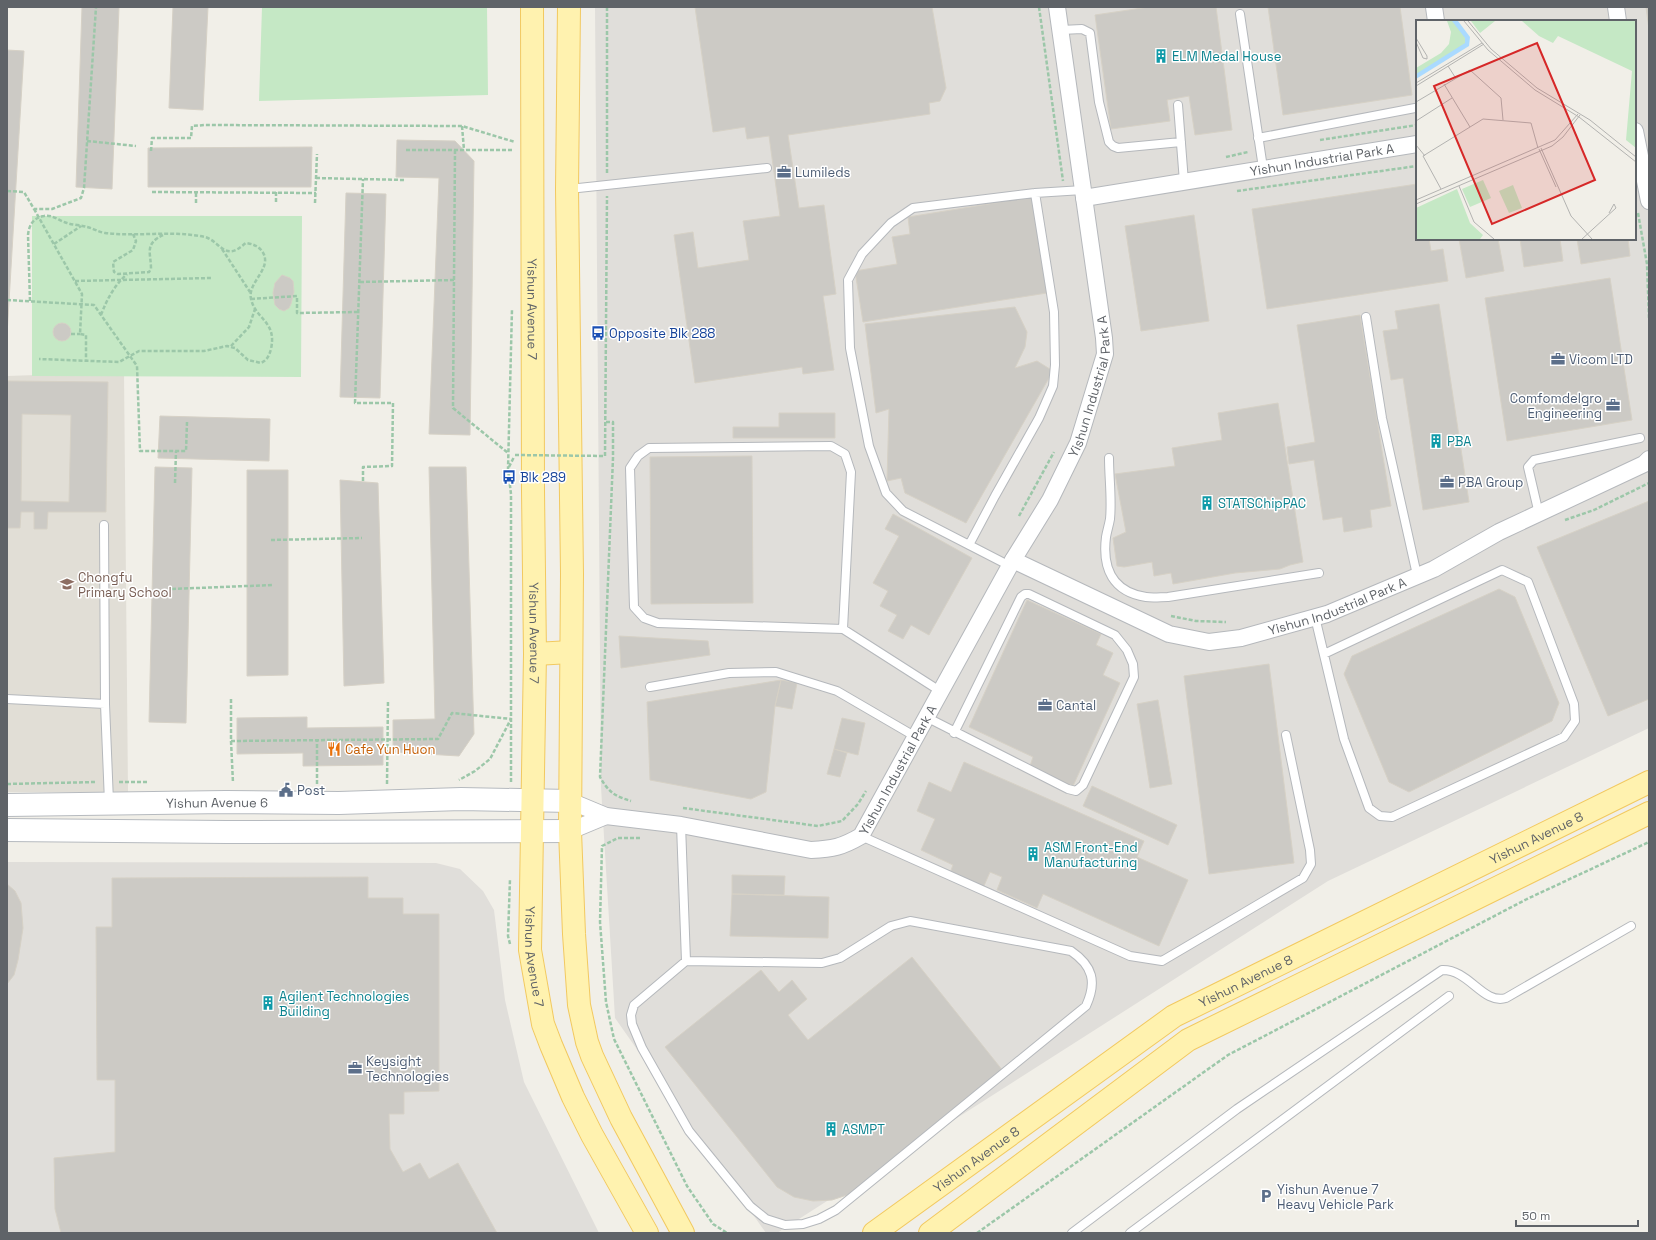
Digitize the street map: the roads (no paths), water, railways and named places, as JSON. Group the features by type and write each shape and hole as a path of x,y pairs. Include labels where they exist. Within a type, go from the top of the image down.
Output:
{"main road":[{"name":"Yishun Avenue 7","path":"532,7 533,491 535,654 530,950 543,1024 573,1097 592,1135 647,1233"},
{"path":"569,7 567,189 572,574 570,831 574,934 579,1005 587,1042 622,1118 683,1232"},
{"path":"535,654 571,652"},
{"name":"Yishun Avenue 8","path":"874,1233 1174,1016 1649,782"},
{"name":"Yishun Avenue 6","path":"7,805 532,799 570,801"},
{"name":"Yishun Avenue 8","path":"930,1233 1188,1040 1649,813"},
{"path":"7,830 226,832 570,831"}],"street":[{"name":"Yishun Industrial Park A","path":"570,801 606,816 681,825 811,850 829,850 843,846 861,836 1011,563 1050,500 1078,443 1105,354 1104,338 1057,7"},
{"path":"1434,7 1436,20"},
{"path":"1616,7 1618,20"},
{"path":"1636,140 1643,203"},
{"name":"Yishun Industrial Park A","path":"1084,194 1184,182 1416,144"},
{"name":"Yishun Industrial Park A","path":"1011,563 1169,634 1209,642 1241,638 1327,614 1434,569 1499,532 1644,464 1649,459"},
{"name":"Yishun Industrial Park A","path":"570,831 606,816"}],"lane":[{"path":"1240,14 1263,168"},
{"path":"1061,30 1082,29 1090,33 1099,102 1109,142 1112,146 1118,148 1181,142"},
{"path":"1178,105 1184,182"},
{"path":"1258,138 1415,108"},
{"path":"567,189 767,168"},
{"path":"1011,563 969,545 903,511 886,493 869,446 850,348 848,280 862,254 891,223 913,208 1035,192 1084,194"},
{"path":"969,545 1039,418 1053,386 1055,364 1054,312 1035,192"},
{"path":"1366,317 1382,418 1417,575"},
{"path":"1538,514 1528,467 1534,460 1640,438"},
{"path":"843,629 851,472 845,454 831,446 823,446 649,448 638,456 630,468 634,607 644,618 658,623 843,629 940,691"},
{"path":"1109,458 1110,520 1106,538 1107,567 1111,577 1118,585 1130,592 1147,597 1168,597 1319,572"},
{"path":"104,525 105,704 109,804"},
{"path":"1315,617 1344,739 1369,808 1380,816 1392,817 1564,737 1575,721 1574,704 1528,582 1502,570 1324,654"},
{"path":"926,717 954,732 1068,789 1076,791 1083,785 1134,677 1133,664 1127,650 1115,635 1029,594 1025,594 1021,598 954,732"},
{"path":"650,687 729,673 776,672 837,691 916,737"},
{"path":"7,699 105,704"},
{"path":"861,836 1130,956 1162,961 1303,878 1311,864 1310,850 1286,735"},
{"path":"681,825 686,961"},
{"path":"910,921 1071,951 1082,959 1089,969 1092,982 1092,994 1086,1006 836,1210 819,1219 803,1224 785,1225 766,1219 750,1206 689,1130 642,1048 635,1030 631,1014 634,1005 686,961 822,963 840,958 891,926 910,921"},
{"path":"1072,1233 1237,1109 1442,970 1458,972 1491,997 1499,1000 1506,998 1631,926"},
{"path":"1130,1233 1449,996"}],"place":[{"name":"ELM Medal House","path":"1161,56"},
{"name":"Lumileds","path":"784,172"},
{"name":"Opposite Blk 288","path":"598,333"},
{"name":"Vicom LTD","path":"1558,359"},
{"name":"Comfomdelgro Engineering","path":"1613,405"},
{"name":"PBA","path":"1436,441"},
{"name":"Blk 289","path":"509,477"},
{"name":"PBA Group","path":"1447,482"},
{"name":"STATSChipPAC","path":"1207,503"},
{"name":"Chongfu Primary School","path":"67,584"},
{"name":"Cantal","path":"1045,705"},
{"name":"Cafe Yun Huon","path":"334,749"},
{"name":"Post","path":"286,790"},
{"name":"ASM Front-End Manufacturing","path":"1033,854"},
{"name":"Agilent Technologies Building","path":"268,1003"},
{"name":"Keysight Technologies","path":"355,1068"},
{"name":"ASMPT","path":"831,1129"},
{"name":"Yishun Avenue 7 Heavy Vehicle Park","path":"1266,1196"}]}
